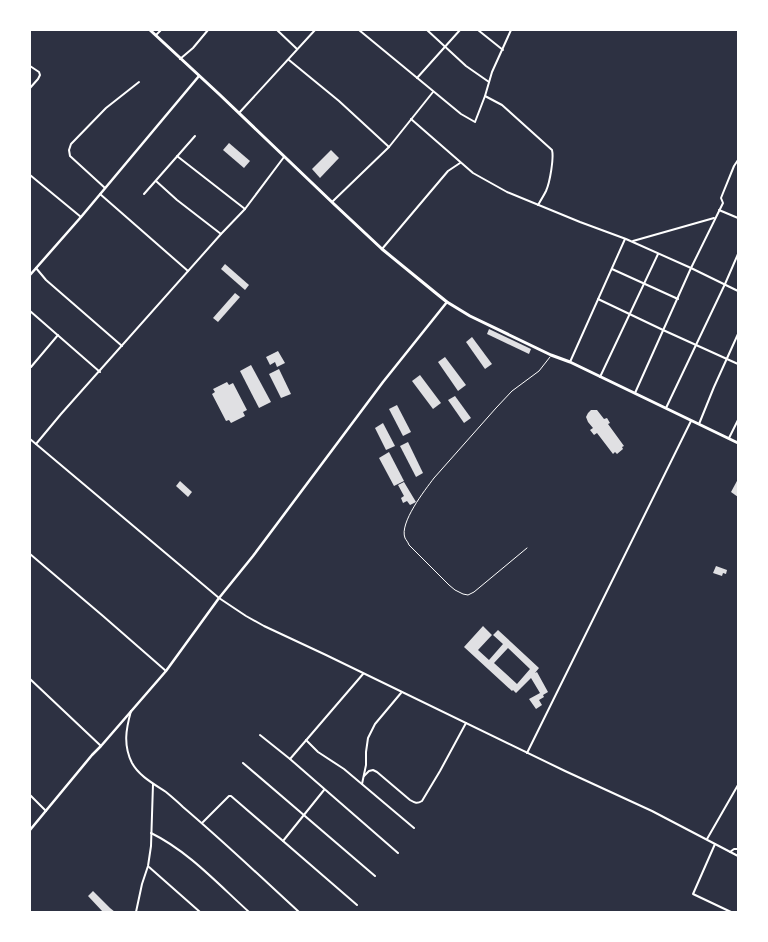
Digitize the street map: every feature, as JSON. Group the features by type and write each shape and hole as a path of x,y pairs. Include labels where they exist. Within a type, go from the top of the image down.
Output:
{"main road":[{"path":"150,30 382,248 447,302 470,316 738,443"}],"street":[{"path":"156,35 161,30"},
{"path":"180,59 193,48 208,30"},
{"path":"277,30 298,50"},
{"path":"239,113 315,30"},
{"path":"359,30 416,78 475,122 492,72 511,30"},
{"path":"427,30 466,66 489,82"},
{"path":"416,78 460,30"},
{"path":"478,30 503,50"},
{"path":"289,60 339,101 389,147"},
{"path":"30,66 40,75 30,88"},
{"path":"30,274 81,217 200,76"},
{"path":"105,188 70,156 69,150 71,144 106,108 139,82"},
{"path":"332,202 389,147 434,92"},
{"path":"485,96 502,105 552,150 553,162 548,186 538,205"},
{"path":"411,119 473,173 507,192 632,241 738,291"},
{"path":"144,194 195,136"},
{"path":"177,156 245,209"},
{"path":"36,444 245,209 284,157"},
{"path":"635,394 714,218 723,203 721,198 738,160"},
{"path":"382,248 448,171 460,163"},
{"path":"30,175 81,217"},
{"path":"156,181 190,211 221,234"},
{"path":"100,194 188,271"},
{"path":"719,210 738,218"},
{"path":"632,241 714,218"},
{"path":"570,362 626,239"},
{"path":"600,377 658,254"},
{"path":"666,408 738,254"},
{"path":"36,268 46,280 122,346"},
{"path":"612,269 678,299"},
{"path":"598,299 738,364"},
{"path":"30,830 92,755 166,671 384,382 447,302"},
{"path":"30,311 100,372"},
{"path":"699,424 738,334"},
{"path":"30,367 58,335"},
{"path":"527,753 691,420"},
{"path":"729,438 738,420"},
{"path":"30,439 220,598 246,616 600,788 645,807 738,856"},
{"path":"30,554 166,671"},
{"path":"290,759 363,673"},
{"path":"30,679 101,746"},
{"path":"362,784 368,738 375,724 402,692"},
{"path":"132,711 126,728 125,742 137,770 202,823 299,912"},
{"path":"364,776 373,770 410,800 419,803 440,771 466,723"},
{"path":"260,735 398,853"},
{"path":"306,740 318,752 338,765 414,828"},
{"path":"243,763 375,876"},
{"path":"136,912 148,866 151,846 153,784"},
{"path":"707,839 738,785"},
{"path":"283,841 325,790"},
{"path":"30,795 46,811"},
{"path":"202,823 231,796 357,905"},
{"path":"151,833 169,842 184,853 249,912"},
{"path":"715,844 693,894 731,912"},
{"path":"730,852 738,849"},
{"path":"148,866 200,912"}],"lane":[{"path":"527,548 468,595 449,586 409,544 404,532 406,522 434,478 512,391 539,370 551,355"}],"building":[{"path":"229,143 250,161 244,168 223,150"},
{"path":"331,150 339,158 320,178 312,169"},
{"path":"225,264 249,285 245,290 221,269"},
{"path":"235,293 240,297 218,322 213,318"},
{"path":"489,329 531,349 529,354 487,334"},
{"path":"472,337 492,364 485,369 466,342"},
{"path":"278,351 285,363 277,367 275,362 270,365 266,357"},
{"path":"445,357 466,385 458,391 438,362"},
{"path":"251,365 271,402 259,408 240,371"},
{"path":"279,369 291,394 281,398 269,374"},
{"path":"420,375 441,403 433,409 412,381"},
{"path":"227,382 229,385 233,383 247,410 243,412 245,416 231,423 229,420 226,421 212,394 215,392 213,389"},
{"path":"455,396 471,418 464,423 448,400"},
{"path":"397,405 411,432 403,436 389,409"},
{"path":"591,410 597,410 604,419 607,418 610,423 608,424 624,446 617,454 615,452 613,454 597,433 594,435 590,430 593,428 586,417"},
{"path":"383,423 395,446 386,450 375,428"},
{"path":"408,442 423,473 416,477 400,446"},
{"path":"389,452 404,481 394,486 379,458"},
{"path":"738,479 738,497 731,492"},
{"path":"180,481 192,492 188,497 176,486"},
{"path":"404,482 416,502 410,505 407,501 403,503 401,498 404,496 398,485"},
{"path":"716,566 727,570 726,574 723,573 722,576 713,573"},
{"path":"483,626 492,635 478,650 489,660 503,644 493,635 498,630 539,668 535,673 537,672 548,692 539,700 542,705 536,709 529,699 540,693 531,678 516,693 464,647","holes":["508,648 530,669 517,684 494,663"]},
{"path":"93,891 115,912 103,912 88,896"}]}
